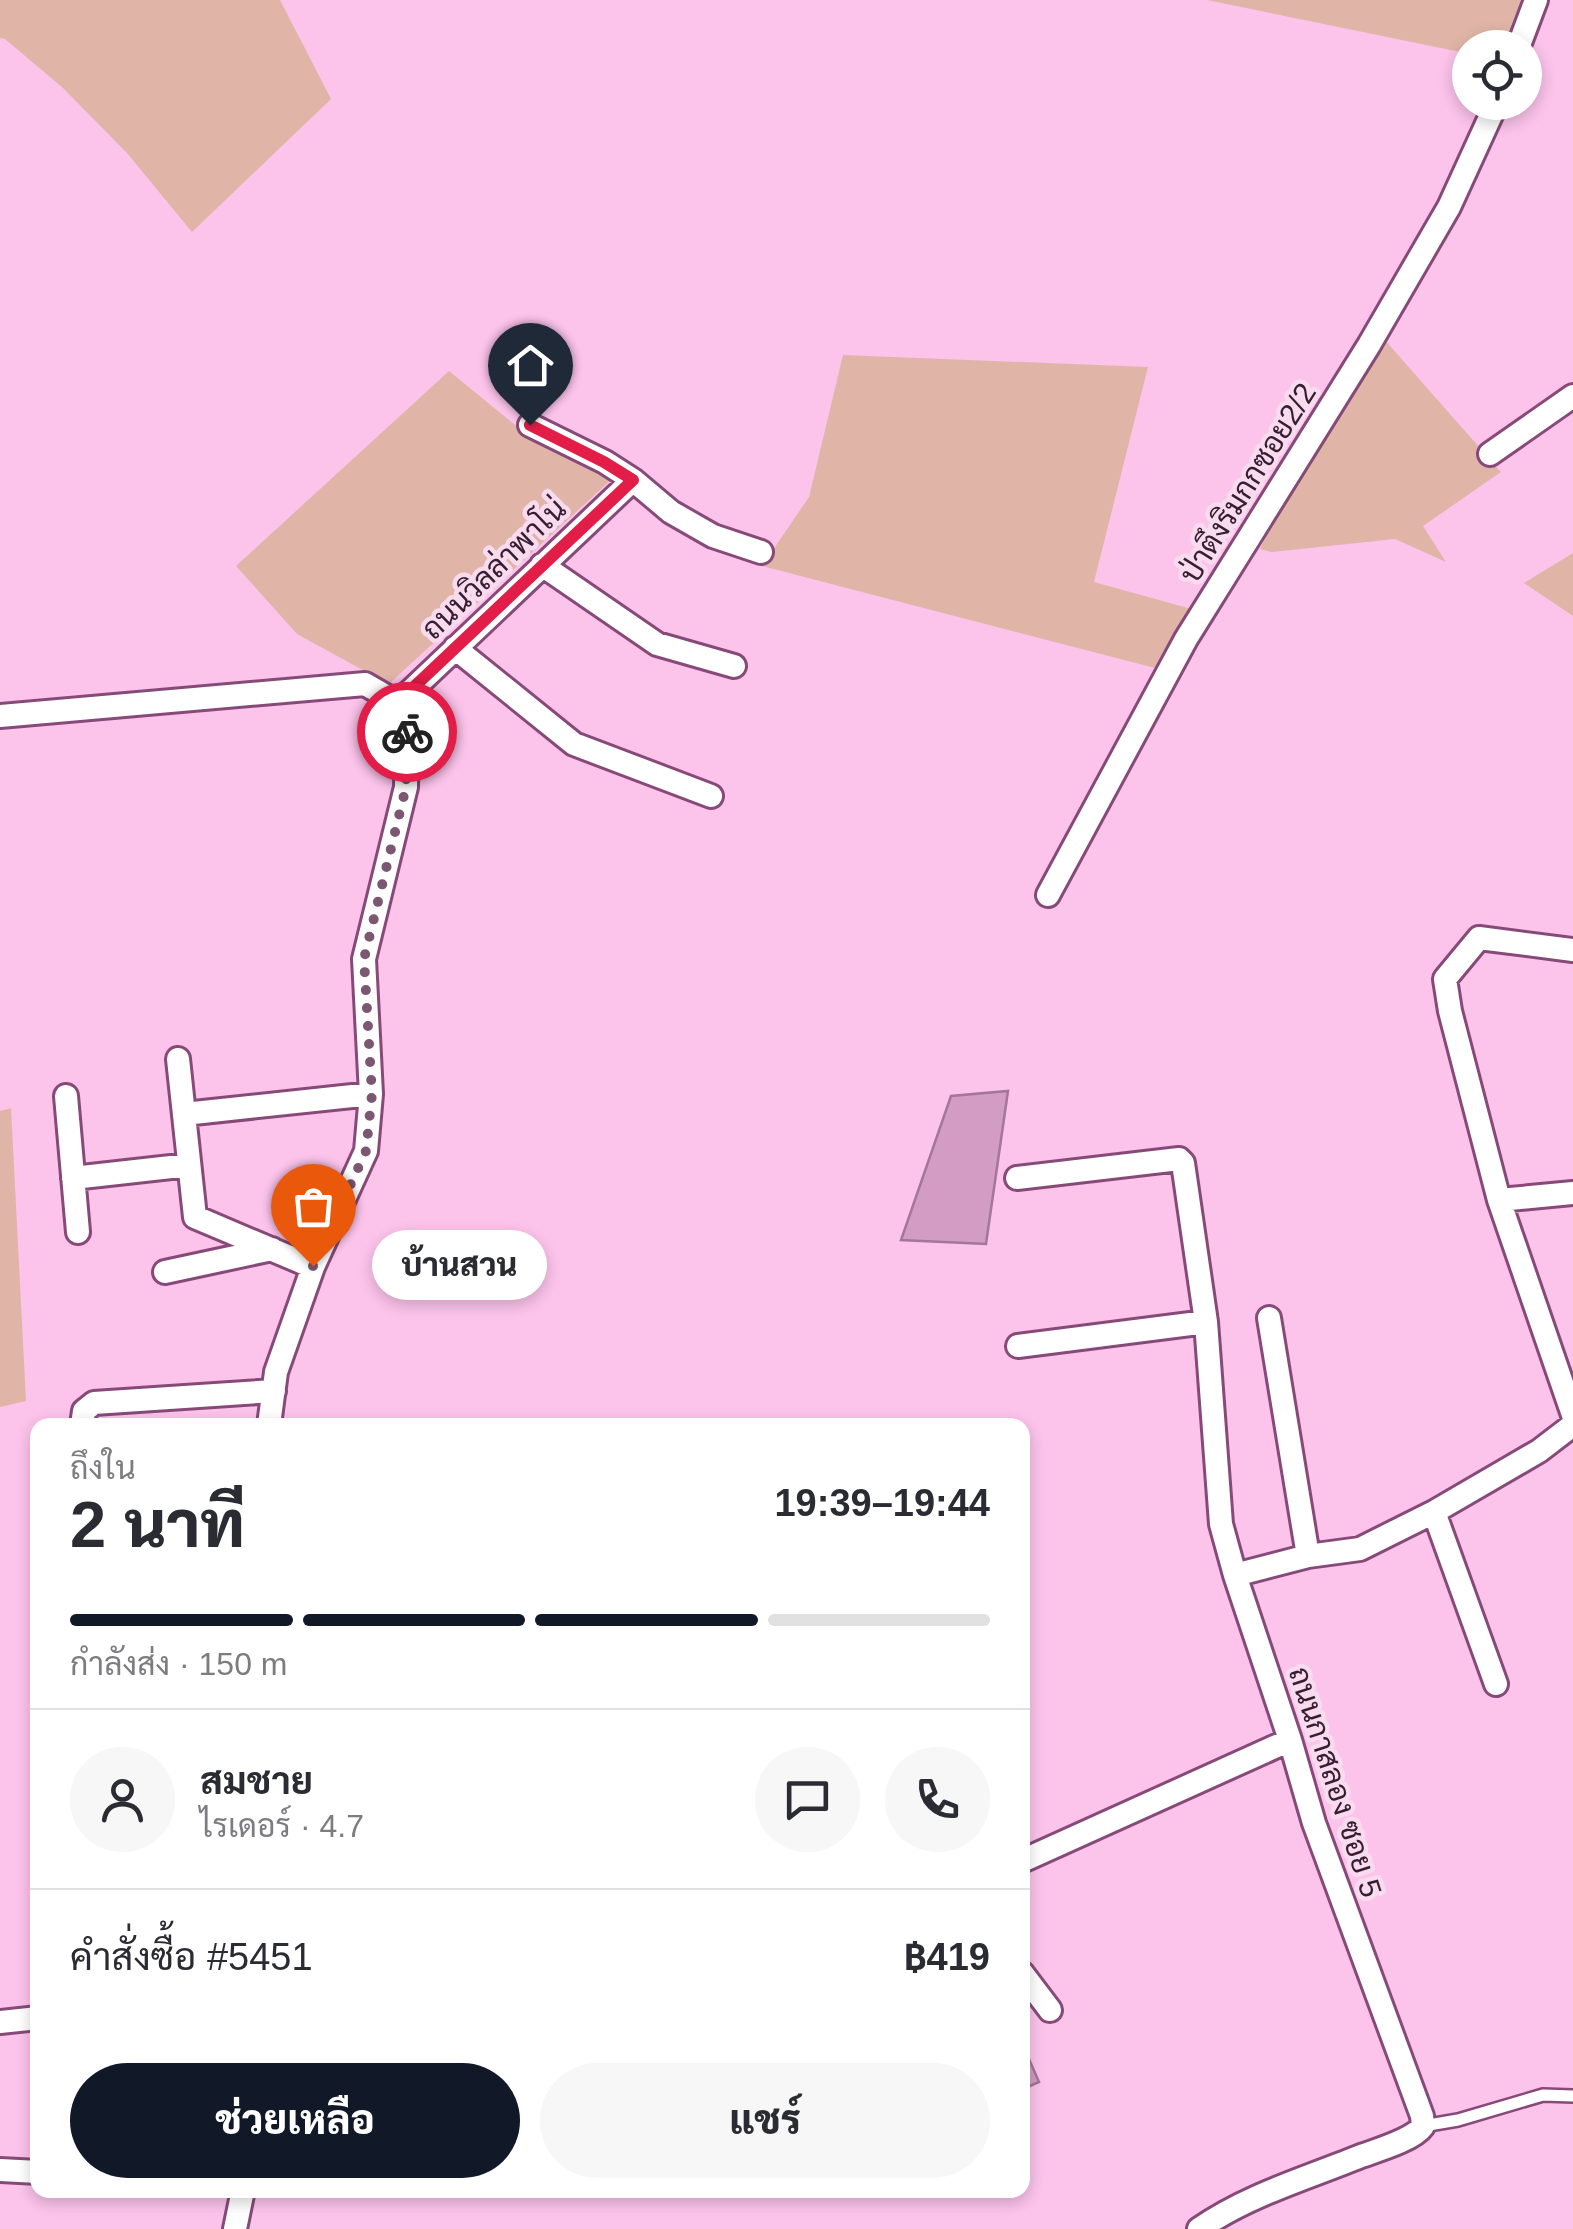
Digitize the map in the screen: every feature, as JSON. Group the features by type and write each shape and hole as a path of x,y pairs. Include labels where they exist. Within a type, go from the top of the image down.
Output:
{"street":[{"path":"1525,30 1536,0"},
{"name":"ป่าตึงริมกกซอย2/2","path":"1048,894 1186,639 1359,362 1449,208 1489,120"},
{"path":"1490,454 1573,396"},
{"path":"530,425 604,462 671,512 713,536 761,552"},
{"name":"ถนนวิลล่าพาโน่","path":"398,702 633,480"},
{"path":"542,565 657,644 734,666"},
{"path":"455,648 574,744 711,796"},
{"path":"0,716 364,684 398,702 408,728 406,787 364,959 372,1094 366,1151 313,1266 276,1372 271,1418"},
{"path":"1573,950 1478,938 1445,979 1499,1200 1573,1414"},
{"path":"178,1059 195,1217 313,1266"},
{"path":"184,1114 372,1094"},
{"path":"66,1096 78,1232"},
{"name":"ถนนกาสลอง ซอย 5","path":"1017,1178 1182,1161 1206,1322 1222,1524 1314,1823 1423,2126"},
{"path":"73,1178 189,1165"},
{"path":"1499,1200 1573,1193"},
{"path":"165,1272 272,1250"},
{"path":"1269,1318 1308,1556"},
{"path":"1018,1346 1206,1322"},
{"path":"83,1418 84,1411 94,1403 274,1391"},
{"path":"1236,1575 1308,1556 1360,1549 1539,1452 1573,1425"},
{"path":"1434,1512 1496,1684"},
{"path":"1030,1857 1290,1740"},
{"path":"1030,1984 1050,2010"},
{"path":"0,2022 30,2019"},
{"path":"1199,2229 1242,2204 1384,2148 1423,2126"},
{"path":"0,2170 30,2172"},
{"path":"235,2229 241,2198"}],"lane":[{"path":"1423,2126 1543,2095 1573,2096"}],"shaded area":[{"path":"0,0 280,0 331,99 192,232 127,153 63,88 0,38"},
{"path":"1207,0 1528,0 1517,30 1452,30 1452,50"},
{"path":"1384,339 1501,472 1423,526 1446,562 1395,539 1272,552 1260,549 1266,536"},
{"path":"843,355 1148,367 1094,582 1195,610 1159,669 762,566 809,497"},
{"path":"449,371 520,429 612,479 391,682 297,634 236,566"},
{"path":"1573,553 1573,616 1524,583"},
{"path":"1008,1091 986,1244 901,1240 951,1096"},
{"path":"11,1108 26,1401 0,1407 0,1111"},
{"path":"1030,2061 1039,2082 1030,2086"}],"way so far":[{"path":"313,1266 366,1151 372,1094 364,959 406,787 407,732"}],"place":[{"name":"บ้านสวน","path":"313,1266"}],"route":[{"path":"407,732 398,702 633,480 530,425"}]}
